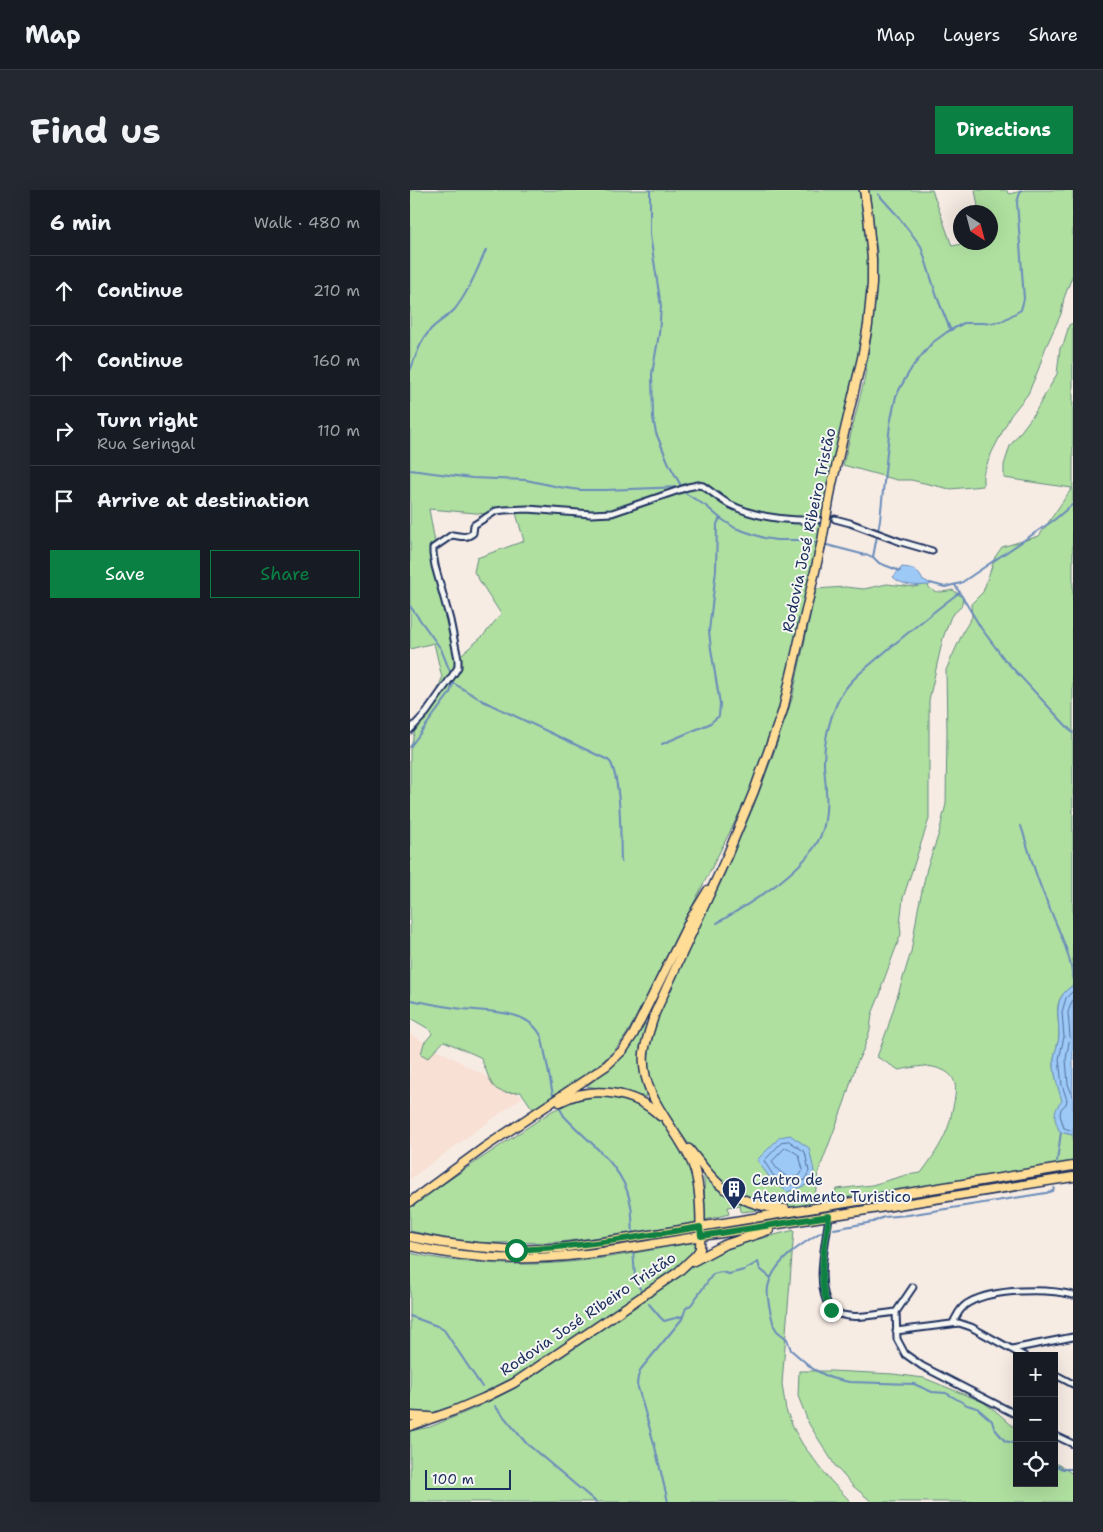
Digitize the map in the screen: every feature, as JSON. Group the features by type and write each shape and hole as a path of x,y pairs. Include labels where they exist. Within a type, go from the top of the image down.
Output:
{"main road":[{"name":"Rodovia José Ribeiro Tristão","path":"410,1426 484,1398 514,1382 678,1272 696,1256 700,1249 699,1187 696,1174 678,1135 657,1106 650,1092 645,1074 644,1054 655,1013 754,791 784,710 868,325 872,264 864,190"},
{"name":"Rodovia José Ribeiro Tristão","path":"410,1200 606,1066 622,1050 633,1035 691,918 722,866"},
{"path":"532,1116 571,1096 588,1092 626,1096 655,1111 678,1135 718,1184 725,1189 738,1197 760,1206 799,1210"},
{"path":"410,1236 459,1246 516,1250 560,1248 1073,1166"},
{"path":"410,1246 476,1256 533,1258 560,1256 796,1222 1073,1177"},
{"path":"678,1272 710,1251 724,1245 796,1222"},
{"path":"410,1416 438,1417"}],"street":[{"path":"410,730 426,713 448,684 458,664 450,620 432,551 434,547 452,535 464,537 472,535 473,527 476,523 496,512 520,509 591,514 612,513 691,486 700,485 732,505 755,514 792,520 818,520"},
{"path":"835,519 932,551"},
{"path":"829,1216 822,1287 831,1310 845,1316 896,1312"},
{"path":"913,1288 896,1312 897,1339 901,1349 911,1359 1013,1413"},
{"path":"953,1322 962,1308 970,1302 1001,1293 1029,1290 1061,1292 1073,1295"},
{"path":"896,1331 953,1322 965,1324 1017,1352"},
{"path":"1012,1349 1073,1337"},
{"path":"1058,1376 1073,1384"},
{"path":"1058,1437 1073,1444"}],"shaded area":[{"path":"410,1034 523,1097 410,1179"}],"green space":[{"path":"410,190 859,190 869,251 869,270 859,358 784,697 746,800 633,1023 611,1054 590,1072 553,1098 532,1108 521,1092 502,1092 497,1089 490,1080 480,1057 444,1041 428,1058 421,1054 424,1043 432,1034 429,1029 410,1018 410,750 415,730 430,712 442,678 434,643 410,649","holes":["514,506 524,541 477,558 474,572 501,614 483,636 456,659 429,509 487,514"]},
{"path":"868,190 932,190 953,250 998,250 998,205 978,205 975,190 1006,190 1010,194 1025,190 1073,190 1073,274 1064,298 1061,314 1028,394 1011,415 992,452 983,474 983,486 950,489 911,480 897,480 843,465 864,381 871,337 876,293 877,251"},
{"path":"1073,323 1073,985 1066,991 1059,1002 1059,1038 1054,1063 1056,1080 1063,1101 1056,1112 1056,1120 1060,1132 1073,1135 1073,1163 833,1201 836,1189 872,1185 906,1175 921,1173 939,1147 949,1125 955,1083 949,1074 937,1068 927,1066 899,1070 877,1057 911,952 927,868 939,833 946,804 946,670 972,617 971,604 983,592 995,557 1002,547 1039,536 1072,488 1004,478 1004,465 1010,446 1034,414 1057,374 1060,348 1064,343 1069,325"},
{"path":"887,584 914,587 927,584 935,591 953,590 963,598 961,607 951,616 943,638 929,700 929,819 903,898 900,924 901,934 872,1014 870,1030 864,1048 856,1065 845,1101 818,1173 814,1204 800,1207 765,1204 738,1194 721,1183 670,1120 652,1091 646,1062 652,1031 684,957 722,880 774,752 792,699 816,589 845,587 864,589"},
{"path":"646,1024 648,1027 643,1078 646,1097 587,1086 623,1056 642,1025"},
{"path":"610,1096 636,1104 658,1118 667,1127 682,1149 692,1173 697,1199 698,1221 692,1226 560,1242 483,1243 410,1231 410,1207 425,1196 552,1111 580,1100"},
{"path":"1073,1168 1073,1172 705,1232 705,1229"},
{"path":"704,1172 719,1188 750,1207 760,1210 741,1212 740,1205 728,1207 729,1214 705,1220"},
{"path":"794,1230 782,1384 786,1410 803,1445 830,1480 851,1502 410,1502 410,1431 430,1427 471,1410 511,1390 699,1262 736,1245"},
{"path":"691,1231 692,1234 626,1245 576,1252 540,1254 484,1253 410,1243 410,1240 516,1251"},
{"path":"695,1242 697,1247 692,1256 526,1371 451,1408 433,1413 410,1413 410,1253 440,1259 472,1262 536,1264 596,1259"},
{"path":"799,1371 893,1374 924,1378 983,1402 1013,1426 1013,1487 1058,1487 1058,1465 1073,1474 1073,1502 872,1502 853,1486 836,1467 809,1424 798,1396"}],"water":[{"path":"902,567 914,570 922,579 931,584 910,585 897,580 893,577"},
{"path":"1073,985 1073,1135 1060,1132 1056,1124 1055,1112 1062,1101 1054,1063 1059,1038 1059,1001"},
{"path":"790,1135 809,1148 814,1171 809,1184 787,1192 770,1178 757,1160 780,1137"}],"waterway":[{"path":"650,190 650,235 661,306 659,334 652,374 653,418 656,433 669,464 685,493 735,528 764,538 818,543"},
{"path":"873,557 880,520 890,424 896,396 905,379 932,343 947,332 964,323 1002,321 1021,310 1024,299 1017,202 1021,190"},
{"path":"878,194 921,246 937,297 950,329"},
{"path":"410,371 427,334 455,309 464,295 486,250"},
{"path":"410,470 472,478 526,480 580,490 682,487"},
{"path":"930,583 945,587 961,583 1054,520 1073,504"},
{"path":"662,744 709,724 719,716 720,704 709,631 716,570 717,524 720,518"},
{"path":"823,544 873,557 879,563 900,571"},
{"path":"955,585 981,628 1005,660 1073,733"},
{"path":"717,923 746,906 778,883 807,857 817,843 823,829 826,810 824,762 826,739 834,710 846,687 865,668 960,592"},
{"path":"410,606 441,649 451,674"},
{"path":"410,747 450,693 453,678"},
{"path":"453,683 483,701 611,763 615,773 619,798 621,862"},
{"path":"1021,826 1039,882 1069,957 1073,981"},
{"path":"410,1000 508,1014 528,1022 542,1038 553,1095"},
{"path":"559,1107 564,1116 603,1155 620,1176 631,1205 633,1236"},
{"path":"1057,1161 1061,1132"},
{"path":"834,1229 873,1222 884,1217 908,1215 1046,1193 1053,1191 1054,1188"},
{"path":"821,1232 781,1262 775,1270 768,1287 768,1301 774,1326 787,1339 791,1350 813,1369 831,1378 849,1382 914,1384 932,1392 946,1393 967,1405 977,1408 992,1421 994,1428 1005,1441 1013,1443"},
{"path":"633,1249 635,1277 640,1289"},
{"path":"668,1502 637,1384 641,1369 682,1319 686,1308 691,1305 713,1274 721,1272 729,1274 744,1270 758,1262 760,1269 771,1278"},
{"path":"649,1304 664,1321 683,1316"},
{"path":"410,1316 444,1330 482,1387"},
{"path":"495,1406 526,1443 596,1502"},
{"path":"1058,1467 1073,1469"}],"place":[{"name":"Centro de Atendimento Turistico","path":"734,1210"}],"route":[{"path":"516,1250 560,1248 700,1227 701,1236 829,1216 822,1287 827,1304 831,1310"}]}
